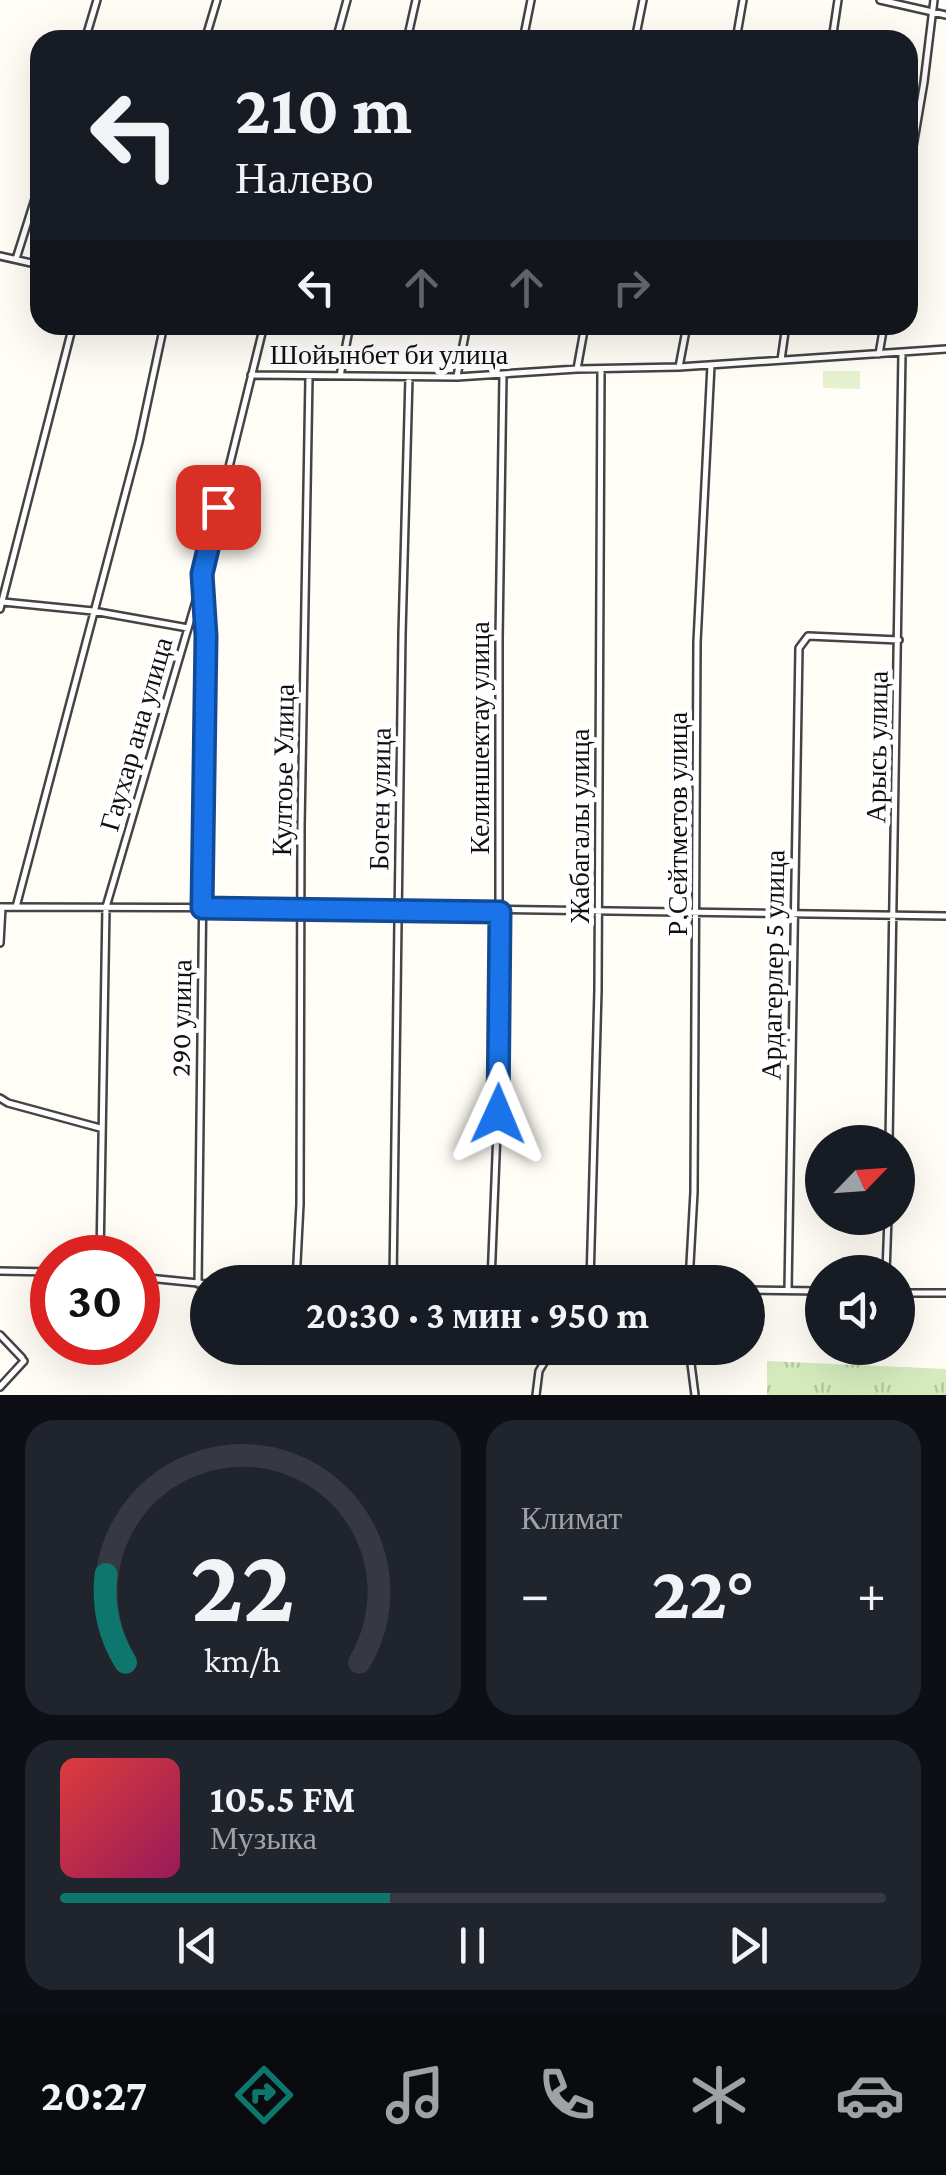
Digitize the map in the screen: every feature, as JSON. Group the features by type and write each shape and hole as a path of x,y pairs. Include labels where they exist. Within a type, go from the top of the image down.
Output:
{"street":[{"path":"88,30 97,0"},
{"path":"209,30 217,0"},
{"path":"339,30 347,0"},
{"path":"410,30 416,0"},
{"path":"526,30 531,0"},
{"path":"638,30 642,0"},
{"path":"738,30 743,0"},
{"path":"834,30 838,0"},
{"path":"880,0 946,15"},
{"path":"918,113 934,0"},
{"path":"16,260 30,215"},
{"path":"0,256 30,263"},
{"path":"70,335 1,604 93,611 188,628"},
{"path":"16,907 138,442 162,335"},
{"name":"Гаухар ана улица","path":"100,1235 106,907 188,628 261,335"},
{"path":"340,378 348,335"},
{"path":"457,377 465,335"},
{"path":"577,369 583,335"},
{"path":"680,367 685,335"},
{"path":"781,360 785,335"},
{"path":"879,354 882,335"},
{"name":"Шойынбет би улица","path":"251,375 457,377 946,349"},
{"name":"Арысь улица","path":"889,1125 902,353"},
{"name":"Р.Сейтметов улица","path":"690,1265 694,1192 698,603 711,365"},
{"name":"Жабагалы улица","path":"590,1265 598,911 601,369"},
{"name":"Келиншектау улица","path":"492,1265 499,1080 503,374"},
{"name":"Култоье Улица","path":"296,1265 308,377"},
{"name":"Боген улица","path":"393,1265 410,377"},
{"name":"290 улица","path":"198,1265 206,636 202,574"},
{"name":"Ардагерлер 5 улица","path":"788,1290 799,648 808,636 899,640"},
{"path":"0,943 1,907 946,916"},
{"path":"0,1098 100,1128"},
{"path":"0,1271 30,1272"},
{"path":"160,1280 190,1283"},
{"path":"765,1290 805,1290"},
{"path":"915,1293 946,1294"},
{"path":"0,1334 23,1360 0,1388"},
{"path":"536,1395 543,1365"},
{"path":"691,1365 695,1395"}],"green space":[{"path":"823,371 860,371 860,389 823,388"},
{"path":"767,1361 946,1369 946,1395 767,1395"}],"route":[{"path":"218,507 202,574 206,636 202,908 500,912 498,1114"}]}
